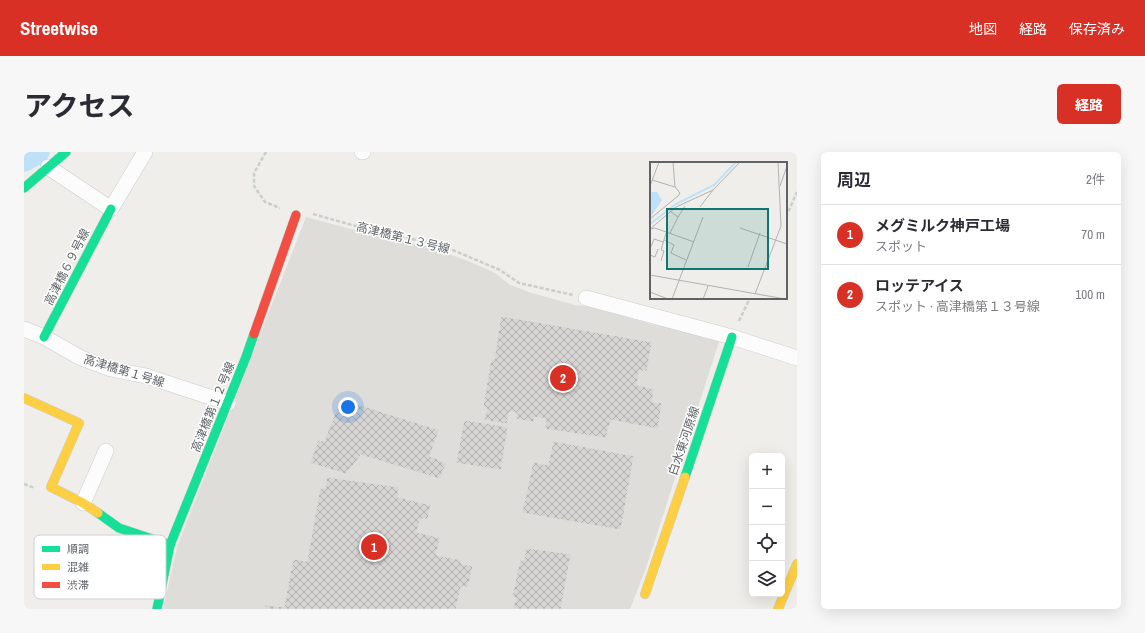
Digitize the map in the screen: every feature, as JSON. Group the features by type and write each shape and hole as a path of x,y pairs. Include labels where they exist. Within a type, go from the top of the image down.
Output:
{"street":[{"path":"24,188 66,152"},
{"path":"48,167 110,209 145,152"},
{"name":"高津橋６９号線","path":"44,337 110,209"},
{"name":"高津橋第１２号線","path":"166,565 170,545 246,357 296,215"},
{"path":"586,298 732,337 797,358"},
{"name":"高津橋第１号線","path":"24,329 44,337 81,358 111,369 146,376 228,403"},
{"name":"白水東河原線","path":"645,594 732,337"},
{"path":"24,398 79,423 51,487 83,503 119,528 140,535"},
{"path":"83,503 106,451"},
{"path":"166,544 170,545"},
{"path":"778,609 797,564"},
{"name":"高津橋第１２号線","path":"157,609 159,599"}],"path":[{"name":"高津橋第１３号線","path":"266,152 254,173 254,186 265,202 296,215 302,211 378,232 441,245 500,270 519,283 586,298"},
{"path":"787,214 797,192"},
{"path":"732,337 750,299"}],"shaded area":[{"path":"306,217 373,235 426,246 468,261 495,273 510,285 532,293 575,305 594,307 650,324 720,339 645,571 630,609 163,609 177,547"}],"building":[{"path":"501,316 652,342 647,371 639,371 637,385 654,389 652,402 662,403 658,429 611,420 606,438 545,429 546,419 534,417 534,422 515,419 517,413 509,412 507,424 484,420 487,408 483,407 491,359 494,360"},
{"path":"341,399 439,430 430,456 446,463 440,479 361,455 346,474 310,463 318,440 324,441"},
{"path":"464,420 508,427 501,470 456,463"},
{"path":"553,441 634,456 621,530 522,513 533,462 548,465"},
{"path":"327,477 399,487 398,497 431,505 428,519 420,519 417,532 440,538 436,555 461,560 461,564 473,566 468,587 461,587 456,609 265,609 265,605 284,607 293,559 307,561 320,488 325,488"},
{"path":"526,548 571,554 561,609 513,609 516,598 512,597 520,560 524,560"}],"waterway":[{"path":"24,159 37,152"}],"traffic: fast":[{"path":"24,188 66,152"},
{"path":"44,337 111,209"},
{"path":"166,565 170,545 254,334"},
{"path":"685,477 732,337"},
{"path":"98,513 119,528 140,535"},
{"path":"166,544 170,545"},
{"path":"157,609 159,599"}],"traffic: slow":[{"path":"24,398 79,423 51,487 83,503 98,513"},
{"path":"645,594 685,477"},
{"path":"778,609 797,564"}],"traffic: jam":[{"path":"254,334 296,215"}],"place":[{"name":"ロッテアイス","path":"563,378"},
{"name":"メグミルク神戸工場","path":"374,547"}]}
